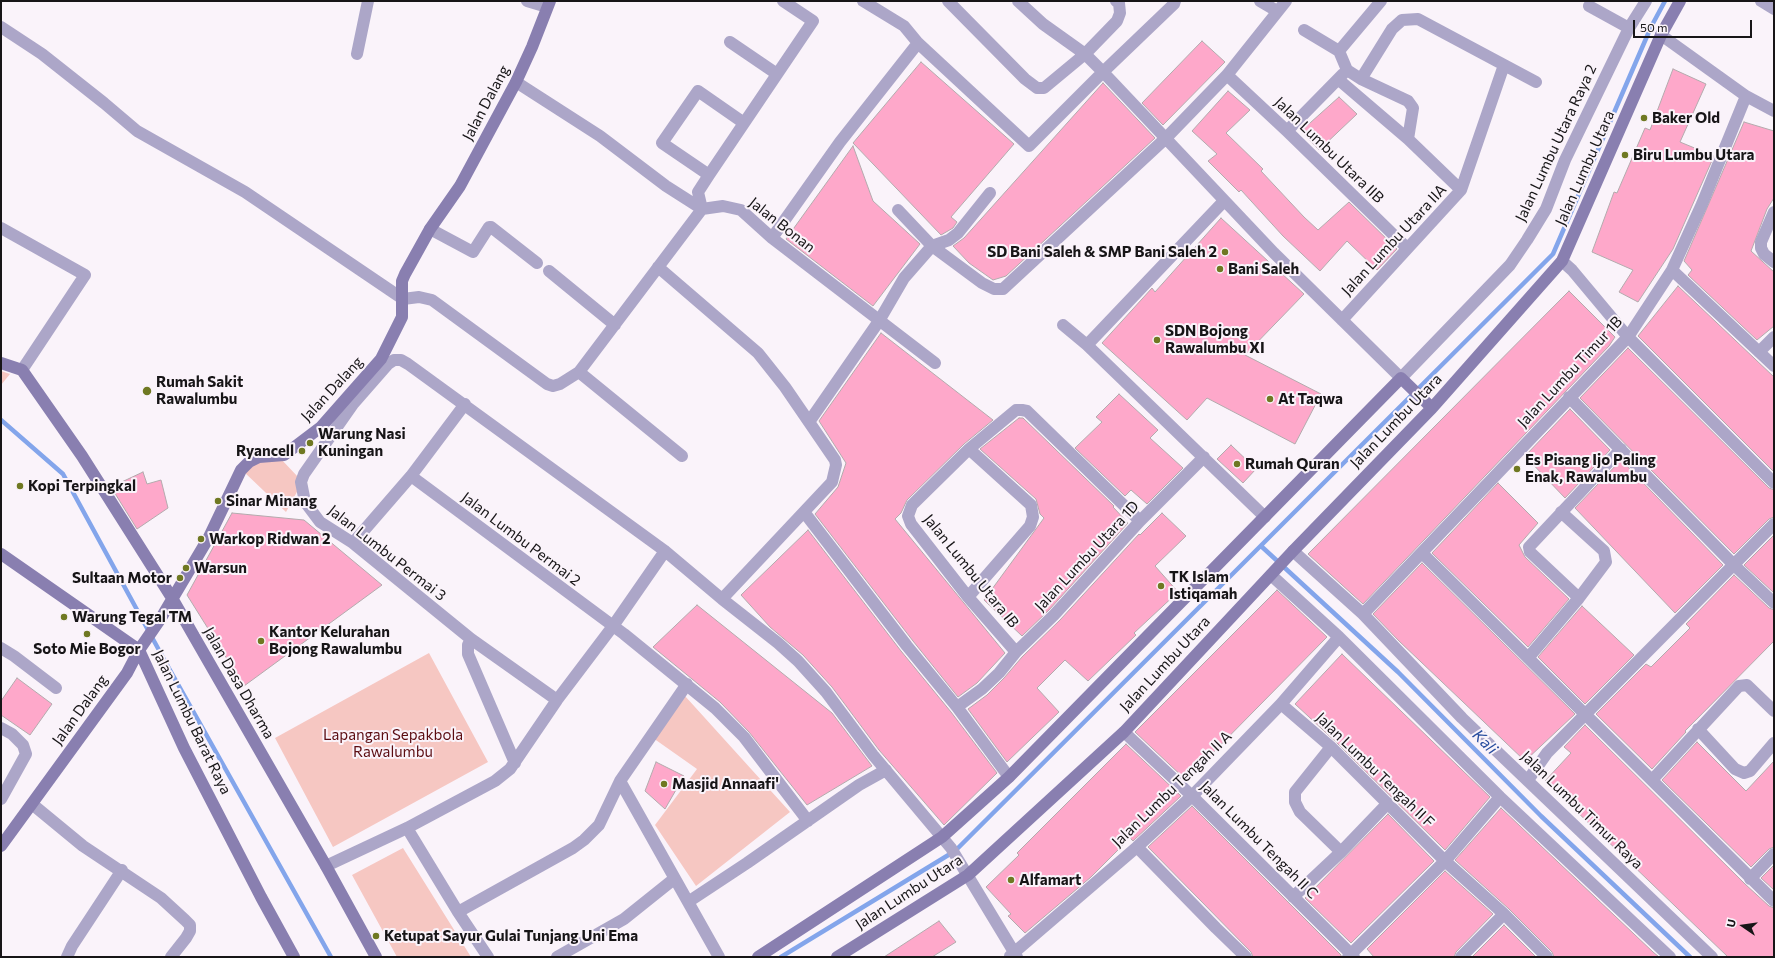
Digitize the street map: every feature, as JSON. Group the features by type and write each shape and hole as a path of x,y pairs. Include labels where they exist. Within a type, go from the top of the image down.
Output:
{"street":[{"path":"356,54 368,1"},
{"path":"527,1 549,4"},
{"path":"702,209 698,192 813,21 783,1"},
{"path":"863,1 904,26 918,43 1029,146 1174,4 1175,1"},
{"path":"948,1 1025,79 1037,88 1044,88 1085,54 1117,21 1120,13 1119,3 1116,1"},
{"path":"1018,1 1043,24 1085,54 1274,253 1429,404"},
{"path":"1260,1 1278,11"},
{"path":"898,210 932,246 982,283 994,290 1003,289 1166,138 1227,76 1286,1"},
{"path":"1339,51 1381,1"},
{"name":"Jalan Lumbu Utara Raya 2","path":"1401,378 1510,265 1527,240 1546,209 1564,160 1629,28 1646,1"},
{"name":"Jalan Lumbu Utara","path":"837,957 966,871 1124,732 1562,261 1661,35 1680,1"},
{"path":"1761,1 1774,9"},
{"name":"Jalan Dalang","path":"1,846 127,673 139,650 161,618 209,537 241,470 249,462 259,457 284,454 322,427 381,359 402,317 402,281 430,229 460,186 516,82 549,4"},
{"path":"1589,6 1629,28"},
{"path":"1361,79 1392,29 1402,20 1418,19 1536,82"},
{"path":"1,27 42,54 104,103 137,132 245,192 403,299 419,297 432,300 547,384 553,386 560,384 579,372 702,209"},
{"path":"1304,30 1339,51 1347,70 1361,79 1408,102 1412,108 1408,139"},
{"path":"1661,35 1746,96 1774,111"},
{"path":"730,42 777,74"},
{"path":"772,238 840,142 918,43"},
{"name":"Jalan Lumbu Utara IIA","path":"1342,320 1461,190 1504,65"},
{"path":"1288,131 1339,80 1347,70"},
{"name":"Jalan Lumbu Utara IIB","path":"1227,76 1288,131 1408,248"},
{"path":"1339,80 1408,139 1461,190"},
{"path":"516,82 600,136 666,186 702,209"},
{"path":"709,175 662,143 698,91 744,123"},
{"name":"Jalan Lumbu Timur 1B","path":"1363,614 1628,336 1672,270 1702,204 1746,96"},
{"path":"809,422 879,321 904,278 932,246 949,240 958,233 990,193"},
{"path":"1087,345 1224,201"},
{"name":"Jalan Bonan","path":"702,209 723,206 741,210 772,238 935,363"},
{"path":"1774,212 1761,242 1761,248 1764,254 1774,262"},
{"path":"430,229 473,252 488,227 491,227 537,263"},
{"path":"1,228 85,275 22,370 1,363"},
{"path":"1562,261 1572,270 1628,336 1774,483"},
{"path":"658,267 758,353 773,371 809,422 835,460 836,465 832,482 722,599"},
{"path":"1672,270 1774,366"},
{"path":"549,272 615,325"},
{"path":"1063,325 1087,345 1204,457 1264,517"},
{"path":"1759,352 1774,337"},
{"name":"Jalan Lumbu Permai 3","path":"465,404 408,364 401,360 394,360 388,364 353,404 304,474 301,482 305,502 320,522 353,543 471,639 556,700"},
{"name":"Jalan Dasa Dharma","path":"22,370 82,456 172,598 326,866 376,957"},
{"path":"579,372 682,456"},
{"name":"Jalan Lumbu Utara","path":"758,957 942,837 1009,777 1401,378"},
{"path":"1569,397 1734,565 1774,603"},
{"path":"353,543 411,476 465,404 665,551 722,599 778,643 812,675 886,770 951,848 966,871 1014,956"},
{"name":"Jalan Lumbu Utara IB","path":"1016,652 968,597 911,524 908,516 912,506 969,449 1016,410 1027,411 1140,521"},
{"path":"968,597 1030,526 1033,517 1030,505 969,449"},
{"path":"1579,598 1528,550 1532,543 1621,449"},
{"name":"Jalan Lumbu Utara 1D","path":"957,707 982,689 999,673 1016,652 1054,615 1140,521 1204,457"},
{"name":"Jalan Lumbu Permai 2","path":"411,476 613,626 716,708 744,737 808,821"},
{"path":"804,512 907,646 957,707 1009,777"},
{"path":"1528,658 1579,598 1606,562 1606,553 1561,512"},
{"path":"1528,780 1547,753 1774,524"},
{"path":"326,866 407,828 495,781 515,763 556,700 613,626 665,551"},
{"path":"1422,553 1585,716 1774,901"},
{"name":"Jalan Lumbu Barat Raya","path":"1,554 139,650 184,748 261,897 294,957"},
{"name":"Jalan Lumbu Timur Raya","path":"1289,555 1363,614 1462,718 1712,957"},
{"path":"1273,572 1500,797 1670,957"},
{"name":"Jalan Lumbu Tengah II A","path":"1014,956 1192,796 1281,704 1339,637"},
{"path":"471,639 468,645 468,654 515,763"},
{"path":"1,648 56,688"},
{"path":"458,912 573,848 584,840 599,825 620,781 687,684"},
{"path":"1652,780 1742,684 1747,685 1774,710"},
{"name":"Jalan Lumbu Tengah II F","path":"1281,704 1331,747 1445,861 1504,914 1547,957"},
{"path":"1,728 12,734 23,745 26,754 1,799"},
{"path":"1698,730 1735,769 1744,773 1750,771 1774,743"},
{"name":"Jalan Lumbu Tengah II C","path":"1124,732 1192,796 1351,956"},
{"path":"1331,747 1295,792 1295,802 1300,812 1341,852"},
{"path":"688,902 859,785 886,770"},
{"path":"620,781 719,957"},
{"path":"1351,956 1445,861 1500,797"},
{"path":"1293,896 1341,852 1388,803"},
{"path":"32,804 83,846 122,870 161,898 190,925 186,938 171,957"},
{"path":"407,828 458,912 488,957"},
{"path":"1137,847 1246,957"},
{"path":"1750,879 1774,854"},
{"path":"67,957 72,946 122,870"},
{"path":"557,957 624,919 674,879"},
{"path":"1461,957 1504,914"}],"green space":[{"path":"1,371 10,374 1,385"},
{"path":"281,459 298,477 298,490 286,512 243,471 253,463"},
{"name":"Lapangan Sepakbola Rawalumbu","path":"429,653 488,762 333,847 275,738"},
{"path":"685,696 790,812 696,886 655,825 697,769 653,738"},
{"path":"403,848 471,957 397,957 352,875"}],"building":[{"path":"1202,41 1225,62 1163,125 1142,103"},
{"path":"921,62 1014,144 951,217 957,222 953,228 941,235 853,143"},
{"path":"1673,69 1706,84 1680,142 1714,156 1673,249 1638,302 1619,292 1633,270 1592,252 1614,192 1617,193 1645,128 1650,130"},
{"path":"1103,83 1155,138 1006,276 993,280 969,263 953,246 964,238"},
{"path":"1228,91 1250,110 1226,133 1263,169 1261,171 1304,217 1318,230 1349,202 1397,249 1377,270 1347,241 1320,271 1283,236 1241,190 1239,192 1208,161 1217,154 1192,131"},
{"path":"1339,97 1357,114 1319,150 1301,131"},
{"path":"1744,122 1774,131 1774,198 1767,209 1751,251 1774,272 1774,326 1757,340 1688,275 1692,270 1684,261"},
{"path":"853,146 873,201 920,244 873,306 786,239"},
{"path":"1221,218 1304,294 1245,355 1321,394 1295,444 1207,398 1187,420 1102,343 1152,288 1155,292"},
{"path":"1678,286 1774,377 1774,472 1638,336"},
{"path":"1569,291 1615,337 1609,346 1363,604 1308,554"},
{"path":"881,333 993,420 964,444 907,500 901,513 895,519 1005,653 977,683 958,697 815,514 838,487 846,463 819,421"},
{"path":"1628,348 1769,488 1774,490 1774,517 1769,519 1734,554 1580,398"},
{"path":"1119,394 1158,430 1150,438 1183,468 1147,504 1131,490 1125,496 1075,448 1102,422 1096,417"},
{"path":"1570,409 1610,450 1565,498 1525,456"},
{"path":"1019,418 1023,418 1114,506 1113,507 1128,523 1049,610 1022,636 984,600 1044,518 1040,514 1036,499 980,449"},
{"name":"Rumah Quran","path":"1231,445 1256,469 1243,483 1217,459"},
{"path":"1621,460 1723,565 1675,613 1575,508"},
{"path":"143,472 147,484 161,480 168,508 137,529 111,487"},
{"path":"1498,483 1538,523 1519,545 1525,557 1569,599 1528,647 1432,553"},
{"name":"Kantor Kelurahan Bojong Rawalumbu","path":"232,513 304,520 382,585 244,686 187,595"},
{"path":"1162,513 1186,536 1155,566 1178,592 1134,633 1136,635 1088,681 1065,660 1037,688 1059,712 1007,762 968,709 987,695 1004,678 1022,657 1060,620 1139,534 1140,535"},
{"path":"808,530 997,773 944,825 879,750 832,687 803,655 770,627 741,595"},
{"path":"1774,535 1774,593 1744,565"},
{"path":"1422,563 1575,714 1525,761 1399,641 1373,614"},
{"path":"1734,575 1769,608 1774,610 1774,641 1685,731 1686,732 1652,769 1596,714 1646,664 1651,667 1690,628 1686,624"},
{"path":"1277,590 1327,637 1186,780 1135,732"},
{"path":"697,605 832,713 872,766 807,805 749,732 720,702 653,647"},
{"path":"1582,606 1634,655 1585,704 1538,657"},
{"path":"1342,654 1490,797 1445,850 1336,742 1295,704"},
{"path":"17,678 52,704 30,735 1,715 1,701"},
{"path":"1585,725 1745,884 1769,906 1774,908 1774,957 1728,957 1545,781 1571,753 1564,747"},
{"path":"1697,742 1746,791 1774,761 1774,847 1769,849 1751,867 1662,780"},
{"path":"1126,744 1181,796 1133,841 1130,838 1091,877 1025,933 1008,916 1011,914 986,887 1019,855 1017,853"},
{"name":"Masjid Annaafi'","path":"656,762 684,776 665,809 645,791"},
{"path":"1192,806 1341,955 1341,957 1253,957 1251,952 1148,847"},
{"path":"1501,808 1659,957 1554,957 1552,952 1509,909 1455,860"},
{"path":"1388,814 1434,861 1351,943 1305,898"},
{"path":"1774,865 1774,890 1761,878"},
{"path":"1445,871 1493,914 1456,952 1454,957 1374,957 1367,949"},
{"path":"939,921 956,942 932,957 884,957"},
{"path":"1504,925 1536,957 1472,957"}],"waterway":[{"path":"781,957 955,851 1553,254 1651,27 1665,1"},
{"path":"1,420 63,474 166,663 331,957"},
{"name":"Kali","path":"1261,546 1398,672 1541,816 1690,957"}],"place":[{"name":"Baker Old","path":"1644,118"},
{"name":"Biru Lumbu Utara","path":"1625,155"},
{"name":"SD Bani Saleh & SMP Bani Saleh 2","path":"1225,252"},
{"name":"Bani Saleh","path":"1220,269"},
{"name":"SDN Bojong Rawalumbu XI","path":"1157,340"},
{"name":"Rumah Sakit Rawalumbu","path":"147,391"},
{"name":"At Taqwa","path":"1270,399"},
{"name":"Warung Nasi Kuningan","path":"310,443"},
{"name":"Ryancell","path":"302,451"},
{"name":"Rumah Quran","path":"1237,464"},
{"name":"Es Pisang Ijo Paling Enak, Rawalumbu","path":"1517,469"},
{"name":"Kopi Terpingkal","path":"20,486"},
{"name":"Sinar Minang","path":"218,501"},
{"name":"Warkop Ridwan 2","path":"201,539"},
{"name":"Warsun","path":"186,568"},
{"name":"Sultaan Motor","path":"180,578"},
{"name":"TK Islam Istiqamah","path":"1161,586"},
{"name":"Warung Tegal TM","path":"64,617"},
{"name":"Soto Mie Bogor","path":"87,634"},
{"name":"Kantor Kelurahan Bojong Rawalumbu","path":"261,641"},
{"name":"Masjid Annaafi'","path":"664,784"},
{"name":"Alfamart","path":"1011,880"},
{"name":"Ketupat Sayur Gulai Tunjang Uni Ema","path":"376,936"}]}
